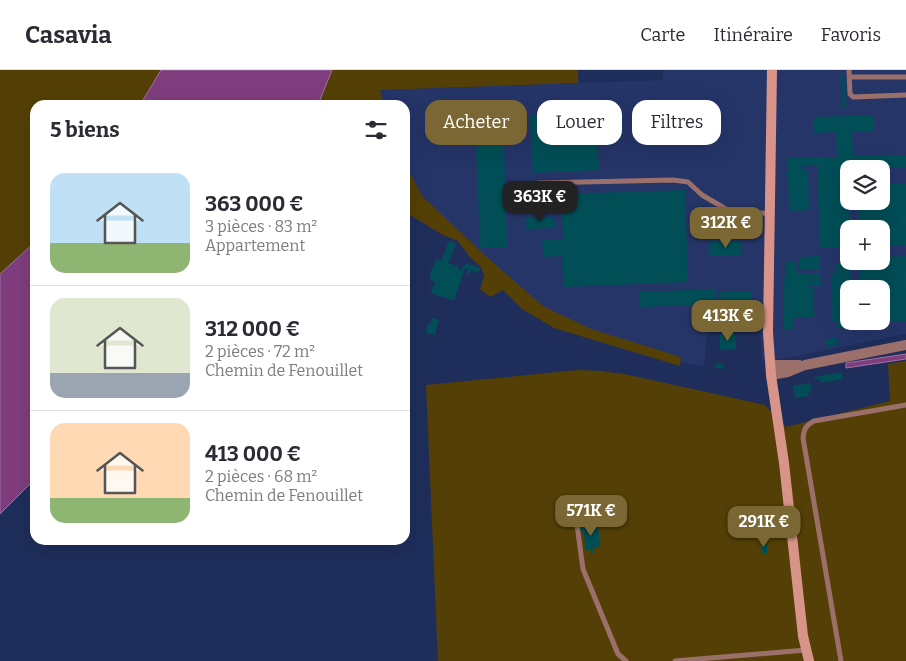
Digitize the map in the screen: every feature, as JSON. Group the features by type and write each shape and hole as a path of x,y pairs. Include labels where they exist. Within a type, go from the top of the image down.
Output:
{"street":[{"path":"772,70 768,332 803,636 809,661"},
{"path":"771,370 788,372 805,365 906,345"}],"lane":[{"path":"849,70 850,94 853,97 906,95"},
{"path":"850,77 906,76"},
{"path":"538,183 673,180 688,182 702,195 726,208 770,214"},
{"path":"841,661 803,438 804,430 808,424 814,421 906,405"},
{"path":"574,503 582,569 618,654 626,661"},
{"path":"675,661 806,650"}],"shaded area":[{"path":"0,70 161,70 143,100 30,100 30,247 0,274"},
{"path":"161,70 332,70 320,100 143,100"},
{"path":"332,70 578,70 578,83 380,90 383,100 320,100"},
{"path":"663,70 906,70 906,334 783,359 762,361 760,326 710,327 707,333 704,367 657,357 541,318 444,226 410,208 410,100 364,100 361,91 663,80"},
{"path":"410,173 422,196 490,260 543,306 591,329 681,357 680,366 554,328 522,309 503,290 490,297 480,289 484,276 481,267 469,256 458,241 443,235 410,215"},
{"path":"30,247 30,484 0,514 0,274"},
{"path":"906,354 906,359 846,368 846,363"},
{"path":"906,361 906,661 438,661 426,385 578,370 601,371 624,374 765,405 786,427 890,401 888,364"}],"building":[{"path":"841,73 844,73 846,108 842,108"},
{"path":"530,115 537,115 537,145 597,145 599,170 533,173"},
{"path":"874,115 874,131 852,131 853,156 906,155 906,167 890,168 890,160 840,160 840,210 849,210 849,220 840,220 840,247 820,248 817,165 801,165 801,170 808,170 809,210 789,211 788,175 786,175 788,163 785,161 788,158 837,157 836,132 814,133 813,117"},
{"path":"476,145 504,145 507,247 480,248"},
{"path":"906,183 906,246 890,246 890,220 859,220 858,210 890,210 890,184"},
{"path":"685,190 688,282 563,287 562,256 543,257 542,239 563,239 561,194"},
{"path":"554,217 555,228 526,229 526,218"},
{"path":"449,241 456,244 448,263 458,266 462,270 463,265 465,266 466,263 480,268 478,273 471,270 470,274 467,273 468,269 465,268 454,301 431,293 435,282 430,280 430,275 436,259 441,261"},
{"path":"710,242 741,242 741,256 710,256"},
{"path":"819,256 819,269 800,270 800,257"},
{"path":"906,256 906,321 890,322 890,280 860,280 859,270 890,270 890,257"},
{"path":"786,261 796,261 797,273 812,273 813,286 807,286 808,288 813,288 814,317 793,318 793,329 784,329 783,288 800,287 784,287"},
{"path":"836,264 840,264 840,270 850,270 851,280 840,280 840,328 838,328 837,322 832,322 831,274 836,274"},
{"path":"814,273 820,273 821,286 814,286"},
{"path":"716,289 717,304 640,307 640,292"},
{"path":"752,291 752,302 721,303 720,292"},
{"path":"432,318 439,320 435,335 426,333 428,323 431,324"},
{"path":"720,334 735,334 736,349 720,350"},
{"path":"836,337 838,344 827,347 825,340"},
{"path":"716,363 724,364 723,369 715,368"},
{"path":"842,372 843,379 821,383 820,379 815,380 814,377"},
{"path":"810,383 812,392 808,393 809,396 795,398 793,386"},
{"path":"598,524 600,547 593,548 593,554 591,554 591,550 585,551 584,532 581,533 580,526"},
{"path":"762,544 767,544 767,553 762,553"}]}
